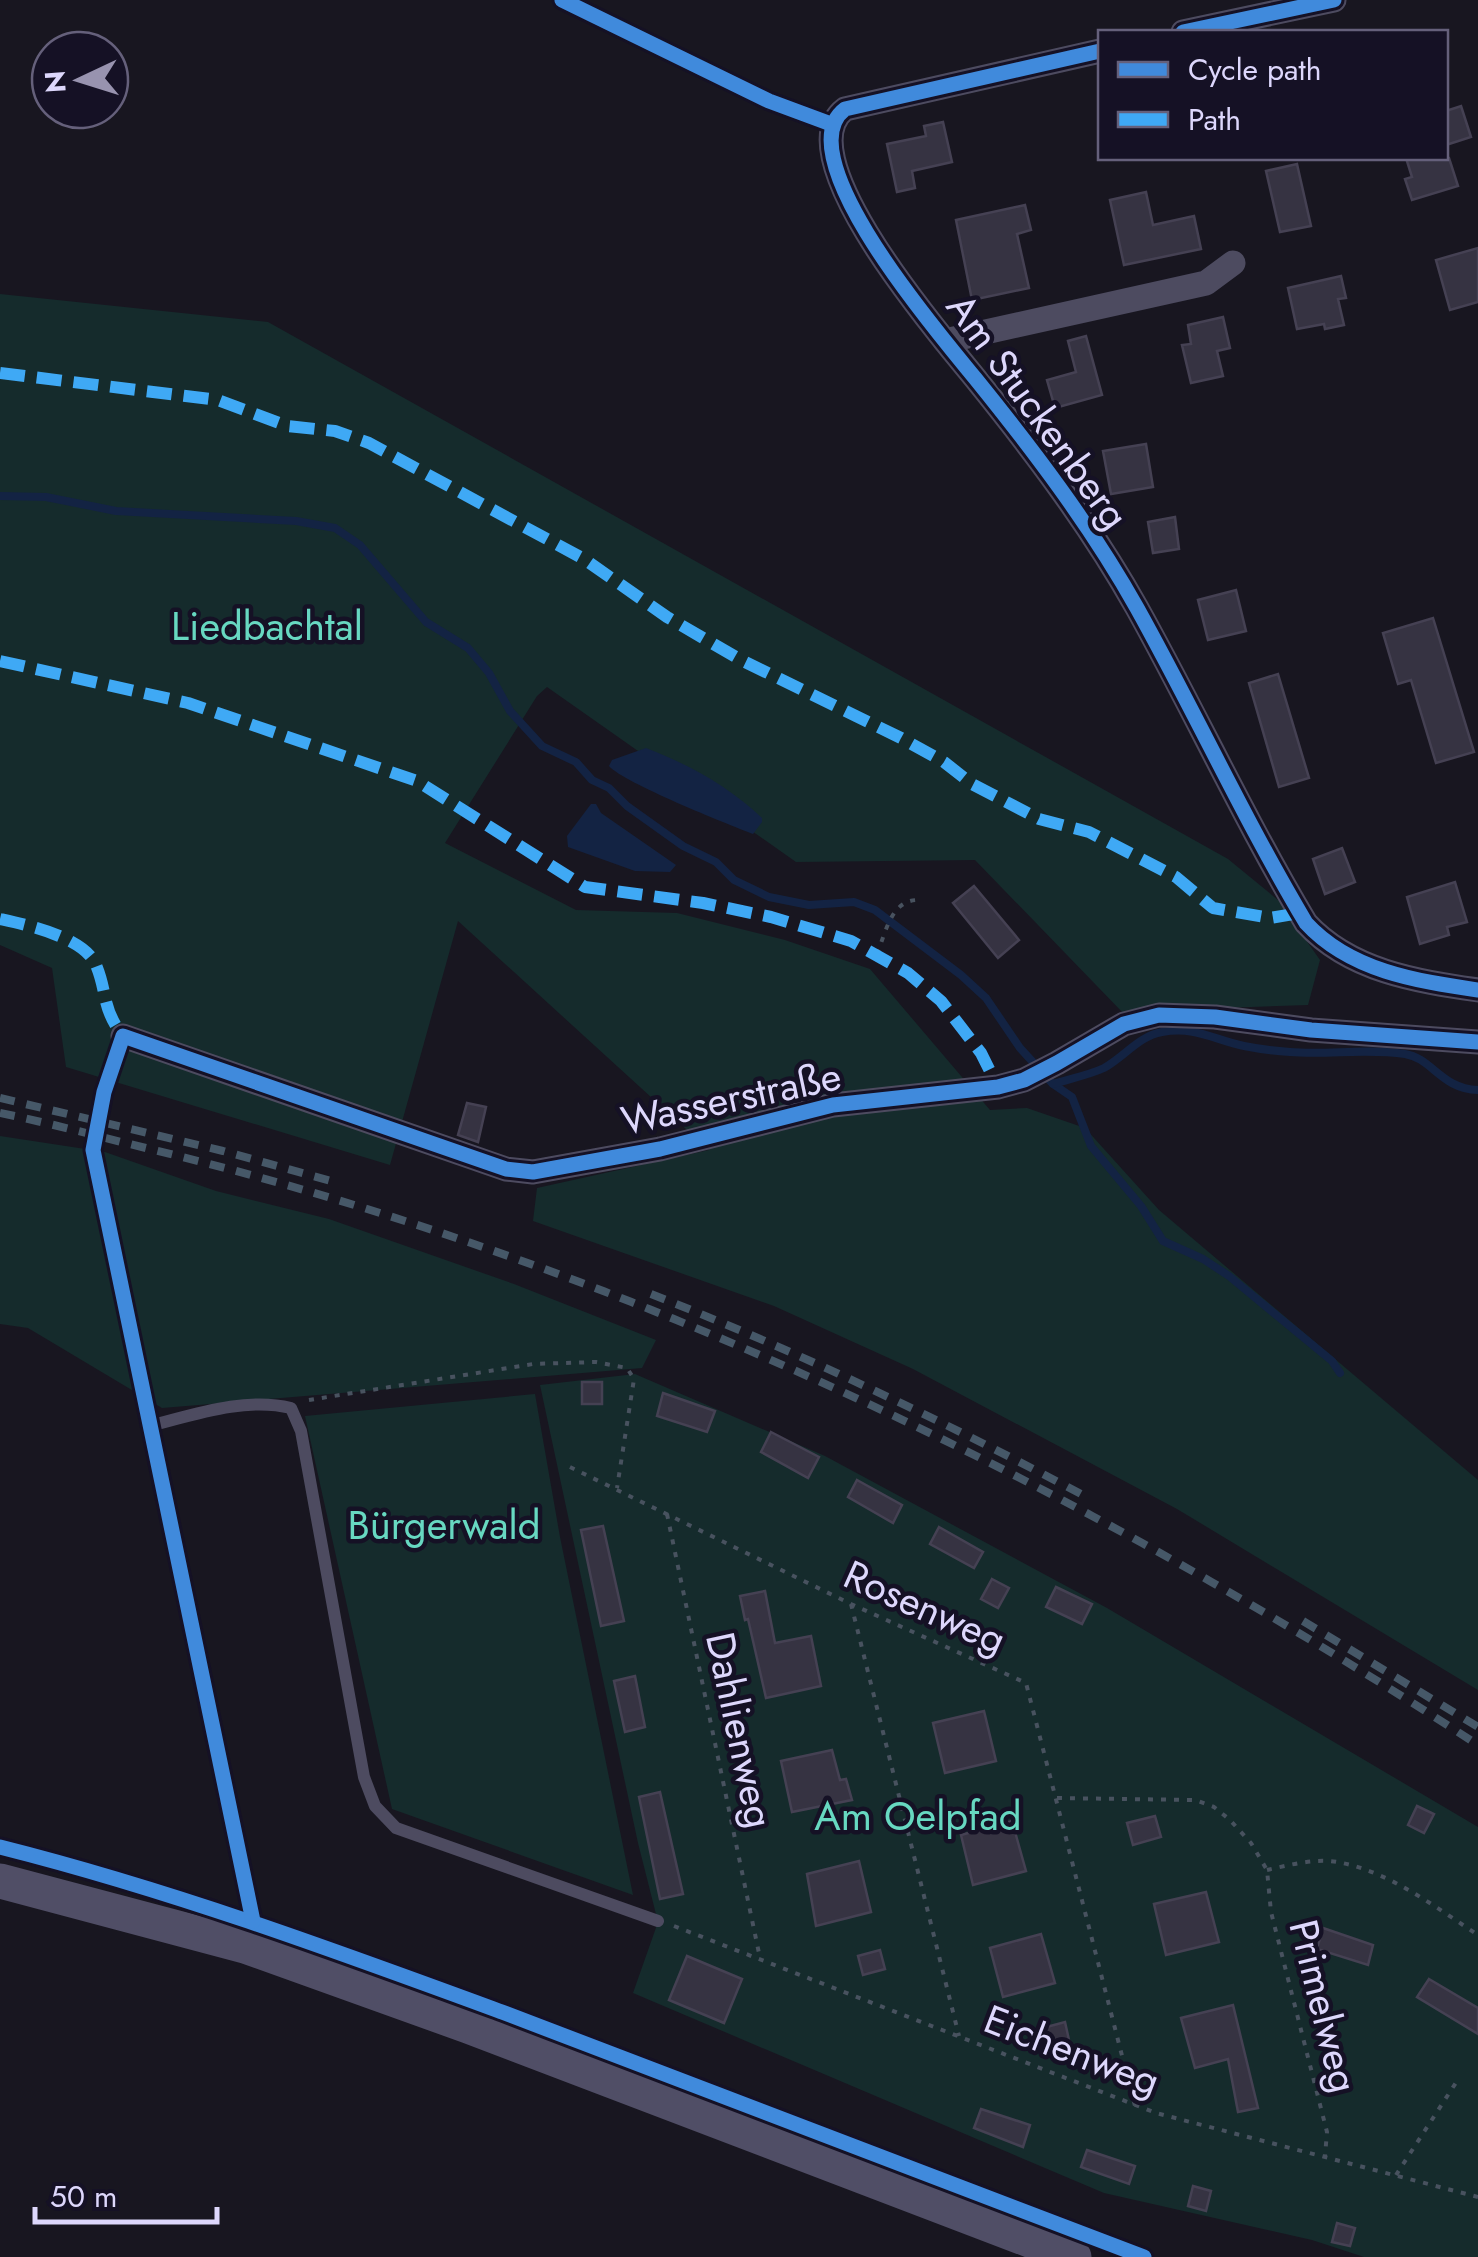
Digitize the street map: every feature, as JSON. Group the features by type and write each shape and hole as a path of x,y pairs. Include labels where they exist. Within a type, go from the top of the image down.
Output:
{"street":[{"path":"1192,30 1334,0"},
{"name":"Am Stuckenberg","path":"1098,51 845,109 831,124 830,151 835,173 870,238 1022,436 1100,548 1136,606 1306,923 1325,944 1372,967 1422,982 1478,990"},
{"name":"Am Stuckenberg","path":"946,341 1206,283 1233,262"},
{"name":"Wasserstraße","path":"123,1036 506,1169 533,1172 660,1149 833,1105 998,1087 1024,1080 1058,1063 1124,1024 1158,1015 1478,1042"},
{"path":"0,1881 245,1946 468,2026 1074,2257"}],"lane":[{"path":"152,1425 202,1412 270,1403 291,1408 301,1431 364,1777 375,1806 396,1828 658,1920"}],"path":[{"path":"877,954 898,905 918,900"},
{"path":"291,1408 310,1399 534,1364 596,1362 627,1368 634,1379 617,1488"},
{"path":"851,1604 960,2036"},
{"path":"1058,1798 1195,1800 1214,1807 1230,1820 1251,1843 1266,1870 1294,1863 1334,1861 1364,1869 1418,1896 1478,1935"},
{"path":"1396,2176 1459,2078"}],"green space":[{"name":"Liedbachtal","path":"0,294 268,322 1228,859 1306,923 1301,933 1320,960 1308,1005 1126,1016 975,860 796,862 547,687 537,696 445,843 576,910 677,913 785,940 870,969 990,1110 1027,1108 1085,1128 1159,1210 1478,1480 1478,1690 1177,1509 913,1369 774,1306 533,1221 537,1188 709,1150 458,921 390,1165 66,1067 52,968 0,945"},
{"path":"0,1136 105,1152 216,1191 329,1219 514,1284 656,1340 642,1368 162,1408 28,1328 0,1324"},
{"name":"Am Oelpfad","path":"635,1374 825,1456 1107,1608 1478,1827 1478,2257 1364,2257 1312,2240 1104,2193 633,1993 658,1922 540,1385"},
{"name":"Bürgerwald","path":"535,1394 633,1895 392,1809 305,1416"}],"water":[{"path":"646,748 722,786 762,822 753,834 654,792 609,766 612,760"},
{"path":"591,804 676,865 670,872 635,871 568,847 567,836"}],"building":[{"path":"1461,106 1471,137 1448,144 1448,110"},
{"path":"943,122 952,162 912,171 915,188 897,192 887,144 926,136 924,126"},
{"path":"1449,158 1458,186 1412,200 1405,179 1412,177 1407,160"},
{"path":"1297,164 1311,226 1280,232 1266,171"},
{"path":"1146,192 1153,225 1194,216 1201,249 1124,265 1110,200"},
{"path":"1025,205 1031,230 1017,234 1029,288 972,300 956,220"},
{"path":"1478,248 1478,302 1450,310 1436,260"},
{"path":"1341,276 1346,298 1338,299 1344,325 1297,329 1288,288"},
{"path":"1223,317 1230,348 1217,351 1223,376 1191,383 1182,345 1191,344 1188,325"},
{"path":"1086,336 1102,395 1055,408 1047,380 1076,372 1068,341"},
{"path":"1146,444 1153,487 1111,494 1103,451"},
{"path":"1175,517 1179,549 1153,553 1148,522"},
{"path":"1236,590 1246,631 1208,640 1198,600"},
{"path":"1433,618 1474,752 1436,763 1411,680 1398,684 1383,633"},
{"path":"1278,674 1309,778 1279,787 1249,683"},
{"path":"1342,848 1355,882 1325,894 1313,859"},
{"path":"1455,882 1467,922 1447,927 1449,935 1420,944 1407,897"},
{"path":"974,886 1019,940 998,958 953,903"},
{"path":"467,1103 486,1107 478,1142 458,1135"},
{"path":"582,1382 602,1382 602,1404 582,1404"},
{"path":"663,1393 715,1411 707,1432 657,1416"},
{"path":"771,1432 819,1457 808,1478 761,1452"},
{"path":"857,1480 902,1505 893,1523 848,1497"},
{"path":"603,1526 624,1621 601,1626 581,1530"},
{"path":"939,1527 983,1552 974,1568 930,1544"},
{"path":"992,1579 1009,1588 998,1608 981,1599"},
{"path":"1056,1587 1092,1604 1082,1624 1046,1607"},
{"path":"765,1591 775,1643 811,1636 821,1686 766,1698 740,1596"},
{"path":"635,1676 645,1727 625,1732 614,1681"},
{"path":"984,1711 996,1761 945,1773 933,1723"},
{"path":"832,1750 840,1780 846,1779 852,1800 792,1812 781,1761"},
{"path":"660,1792 683,1894 660,1899 639,1797"},
{"path":"1417,1806 1434,1814 1424,1833 1408,1825"},
{"path":"1155,1816 1161,1837 1133,1845 1127,1823"},
{"path":"1012,1821 1026,1871 973,1885 961,1835"},
{"path":"859,1861 871,1912 816,1926 807,1874"},
{"path":"1206,1892 1219,1942 1166,1955 1154,1904"},
{"path":"1323,1928 1373,1945 1368,1965 1317,1949"},
{"path":"1041,1934 1055,1983 1003,1997 990,1948"},
{"path":"880,1950 885,1969 863,1975 858,1956"},
{"path":"687,1956 742,1979 724,2023 669,2000"},
{"path":"1429,1979 1478,2008 1478,2034 1417,1997"},
{"path":"1233,2005 1258,2108 1238,2112 1228,2059 1195,2068 1181,2018"},
{"path":"1065,2022 1069,2040 1047,2046 1043,2028"},
{"path":"981,2109 1030,2125 1023,2147 974,2128"},
{"path":"1087,2150 1135,2166 1129,2184 1081,2167"},
{"path":"1193,2186 1211,2191 1206,2211 1188,2206"},
{"path":"1337,2223 1355,2228 1350,2246 1332,2242"}],"waterway":[{"path":"0,496 46,497 116,511 296,521 335,528 360,545 426,622 468,648 489,673 510,711 542,746 576,762 592,780 609,788 627,806 683,846 716,862 734,880 769,897 809,905 854,902 875,910 961,975 986,998 1020,1048 1053,1084 1072,1097 1091,1146 1141,1206 1163,1241 1229,1276 1332,1361 1340,1373"},
{"path":"1053,1084 1104,1068 1146,1038 1174,1031 1279,1051 1405,1054 1423,1061 1455,1085 1478,1090"}],"railway":[{"path":"0,1098 331,1181"},
{"path":"0,1113 327,1197 501,1253 671,1318 839,1390 1004,1470 1165,1556 1478,1745"},
{"path":"651,1294 869,1388 1081,1494"},
{"path":"1303,1621 1478,1727"}],"marked path":[{"path":"0,373 218,400 287,426 335,431 369,443 584,559 667,617 741,660 901,738 944,762 972,784 1039,819 1089,832 1176,877 1213,908 1270,918 1300,913"},
{"path":"0,661 188,703 417,781 585,887 703,903 771,917 851,941 908,973 941,1001 981,1053 998,1087"},
{"path":"0,919 54,934 90,955 100,975 111,1017 123,1036 120,1042"}],"cycle path":[{"path":"562,0 769,101 831,124"},
{"path":"1192,30 1334,0"},
{"path":"1098,51 845,109 832,132 835,165 850,203 903,287 1040,461 1101,548 1306,923 1323,939 1363,963 1408,978 1478,990"},
{"path":"253,1921 93,1150 104,1092 123,1036 506,1169 533,1172 660,1149 833,1105 998,1087 1024,1080 1124,1024 1159,1015 1478,1042"},
{"path":"0,1847 190,1902 378,1967 1144,2257"}]}
